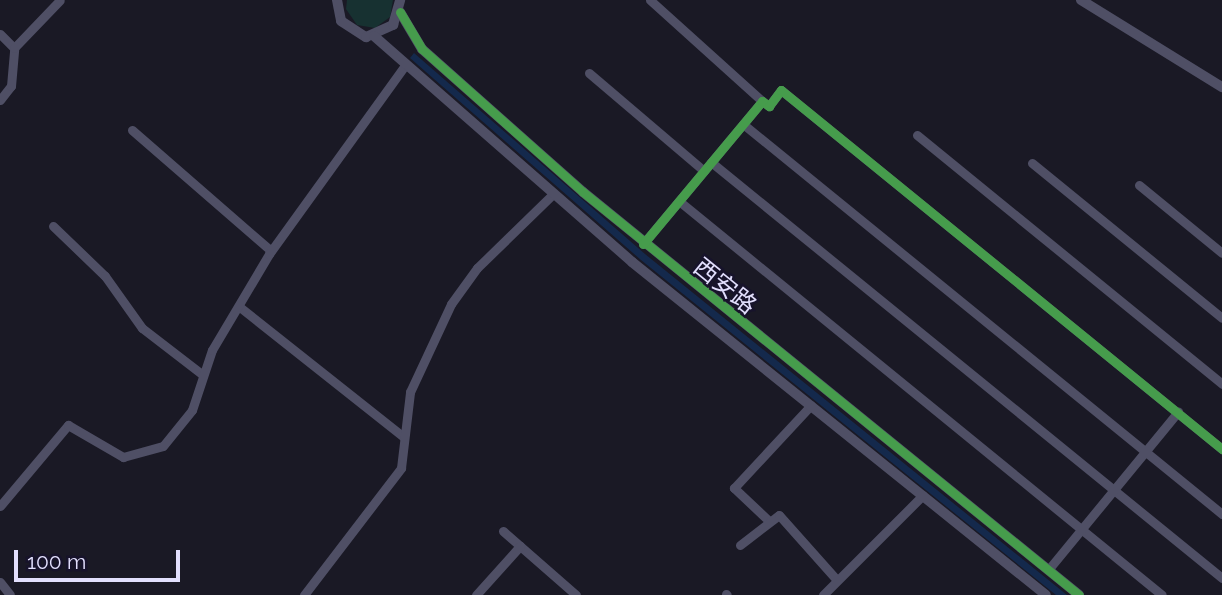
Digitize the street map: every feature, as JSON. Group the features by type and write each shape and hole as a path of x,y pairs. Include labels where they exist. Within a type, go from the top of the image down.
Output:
{"street":[{"path":"0,100 13,80 14,48 60,0"},
{"name":"西安路","path":"337,0 346,27 373,36 553,194 1046,595"},
{"path":"650,0 769,106 781,90 1222,448"},
{"path":"1081,0 1222,87"},
{"path":"373,36 387,31 400,6"},
{"name":"西安路","path":"400,6 422,49 643,244 1079,595"},
{"path":"0,34 14,48"},
{"path":"0,506 68,425 116,455 155,452 190,413 203,375 271,251 407,64"},
{"path":"589,73 704,171"},
{"path":"643,244 762,100"},
{"path":"743,124 1222,514"},
{"path":"132,130 271,251"},
{"path":"917,135 1222,384"},
{"path":"711,162 1222,578"},
{"path":"1032,163 1222,318"},
{"path":"1139,185 1222,253"},
{"path":"304,595 401,468 410,392 441,320 477,268 553,194"},
{"path":"679,201 1162,595"},
{"path":"53,226 105,276 142,328 203,375"},
{"path":"241,307 404,437"},
{"path":"768,520 734,488 811,405"},
{"path":"1048,570 1178,412"},
{"path":"823,595 923,495"},
{"path":"740,545 768,520 785,517 837,580"},
{"path":"503,531 576,595"},
{"path":"476,595 520,546"},
{"path":"0,582 10,595"}],"green space":[{"path":"347,0 393,0 390,17 375,28 357,25 346,9"}],"water":[{"path":"414,53 645,254 1067,595 1056,595 641,260 410,58"}],"cycle path":[{"path":"400,12 422,49 583,192 1079,595"},
{"path":"643,244 762,101 769,106 781,90 1222,449"}]}
